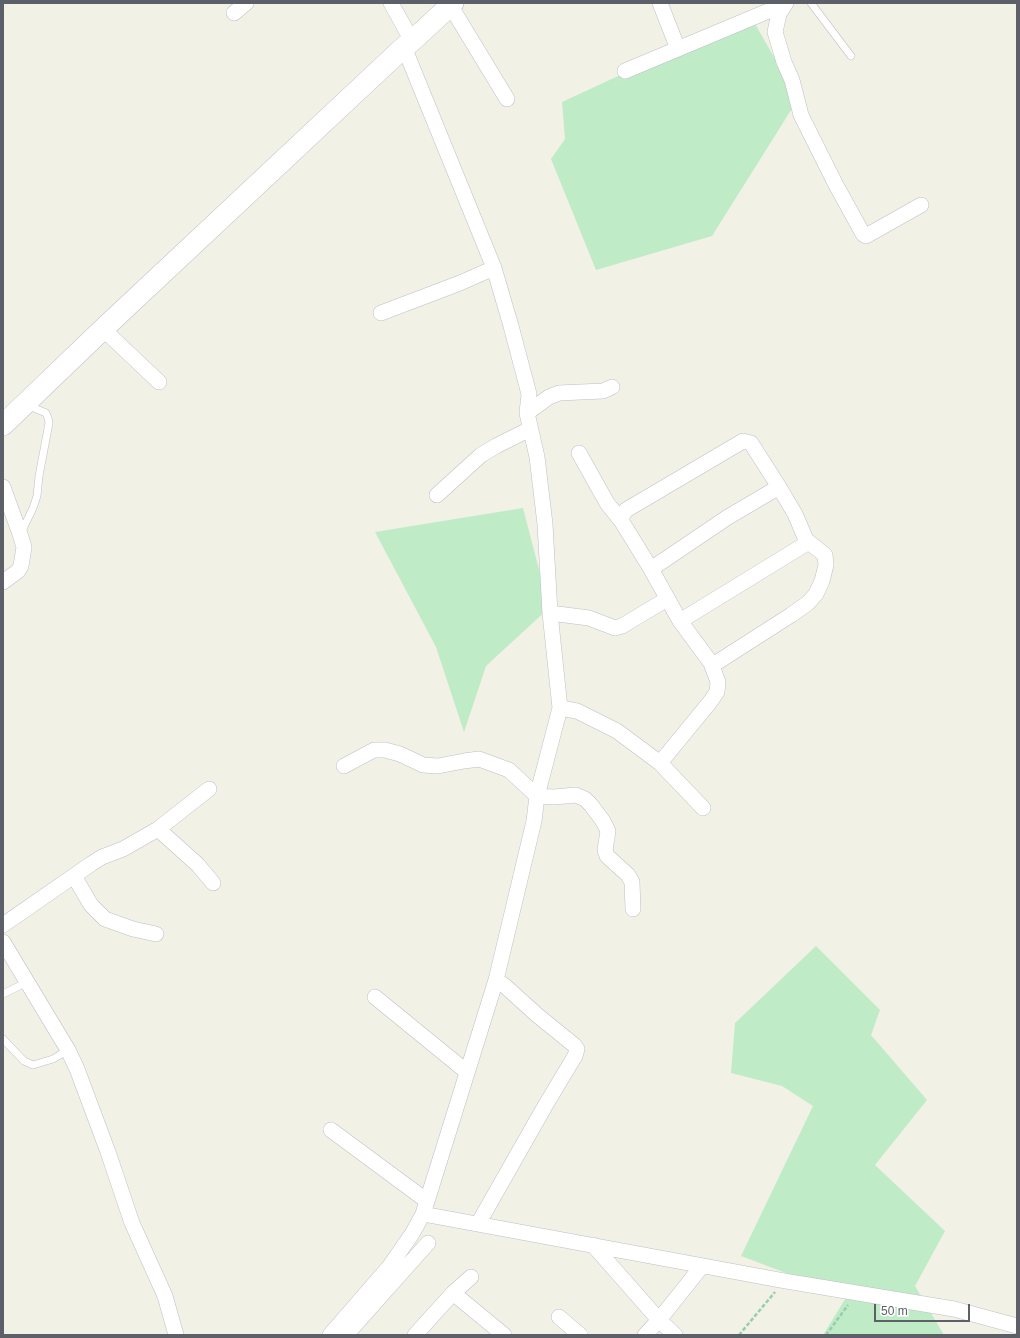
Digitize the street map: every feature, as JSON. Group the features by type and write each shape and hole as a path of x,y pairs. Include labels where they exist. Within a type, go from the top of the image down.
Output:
{"main road":[{"path":"3,425 103,329 452,4"}],"street":[{"path":"234,13 246,3"},
{"path":"342,1333 408,1240 425,1208 496,980 534,821 537,796 560,708 550,612 545,524 536,457 526,414 529,394 494,268 391,3"},
{"path":"660,3 678,49"},
{"path":"625,71 786,3"},
{"path":"786,3 779,14 775,32 784,62 792,80 802,115 836,186 863,234 866,236 921,205"},
{"path":"452,4 507,99"},
{"path":"381,313 460,283 494,268"},
{"path":"103,329 158,382"},
{"path":"526,414 549,397 559,393 603,391 612,387"},
{"path":"437,495 481,456 496,446 530,428"},
{"path":"622,522 622,516 626,510 743,440 751,443 779,487 795,514 806,540 825,555 826,565 822,581 816,594 808,603 716,663 711,663"},
{"path":"579,453 607,503 622,522 651,569 666,599 680,622 711,663 718,682 717,692 710,702 660,763"},
{"path":"3,487 24,547 21,566 18,571 3,582"},
{"path":"651,569 728,518 779,487"},
{"path":"680,622 804,545 806,540"},
{"path":"550,612 589,618 615,628 622,626 666,599"},
{"path":"560,708 577,711 617,731 660,763 703,808"},
{"path":"344,766 374,750 385,750 400,754 423,765 438,766 479,759 509,770 537,796 554,797 569,794 585,799 603,821 608,831 605,850 607,856 628,875 632,882 633,909"},
{"path":"3,925 102,857 123,849 158,829 209,789"},
{"path":"158,829 198,865 213,883"},
{"path":"74,876 91,905 105,919 133,929 156,934"},
{"path":"3,942 68,1050 77,1069 132,1223 165,1296 176,1335"},
{"path":"478,1224 575,1056 577,1049 505,986 496,980"},
{"path":"375,997 467,1072"},
{"path":"331,1130 425,1208 478,1224 785,1281 954,1309 1017,1326"},
{"path":"342,1333 428,1243"},
{"path":"593,1245 659,1320 675,1335"},
{"path":"645,1335 659,1320 702,1266"},
{"path":"421,1333 454,1293 471,1277"},
{"path":"454,1293 504,1335"},
{"path":"559,1318 580,1335"}],"lane":[{"path":"811,3 851,56"},
{"path":"20,534 33,508 37,496 41,462 49,423 46,413 25,404"},
{"path":"3,994 27,982"},
{"path":"3,1039 24,1060 33,1065 53,1059 68,1050"}],"path":[{"path":"739,1335 785,1281"},
{"path":"826,1335 856,1293"}],"green space":[{"path":"750,15 798,99 712,236 596,270 551,159 565,139 562,102"},
{"path":"523,508 549,608 486,666 464,732 436,647 375,532"},
{"path":"816,946 880,1010 871,1035 927,1100 875,1165 945,1231 915,1286 944,1335 823,1335 847,1296 741,1256 813,1106 782,1086 731,1073 735,1023"}]}
